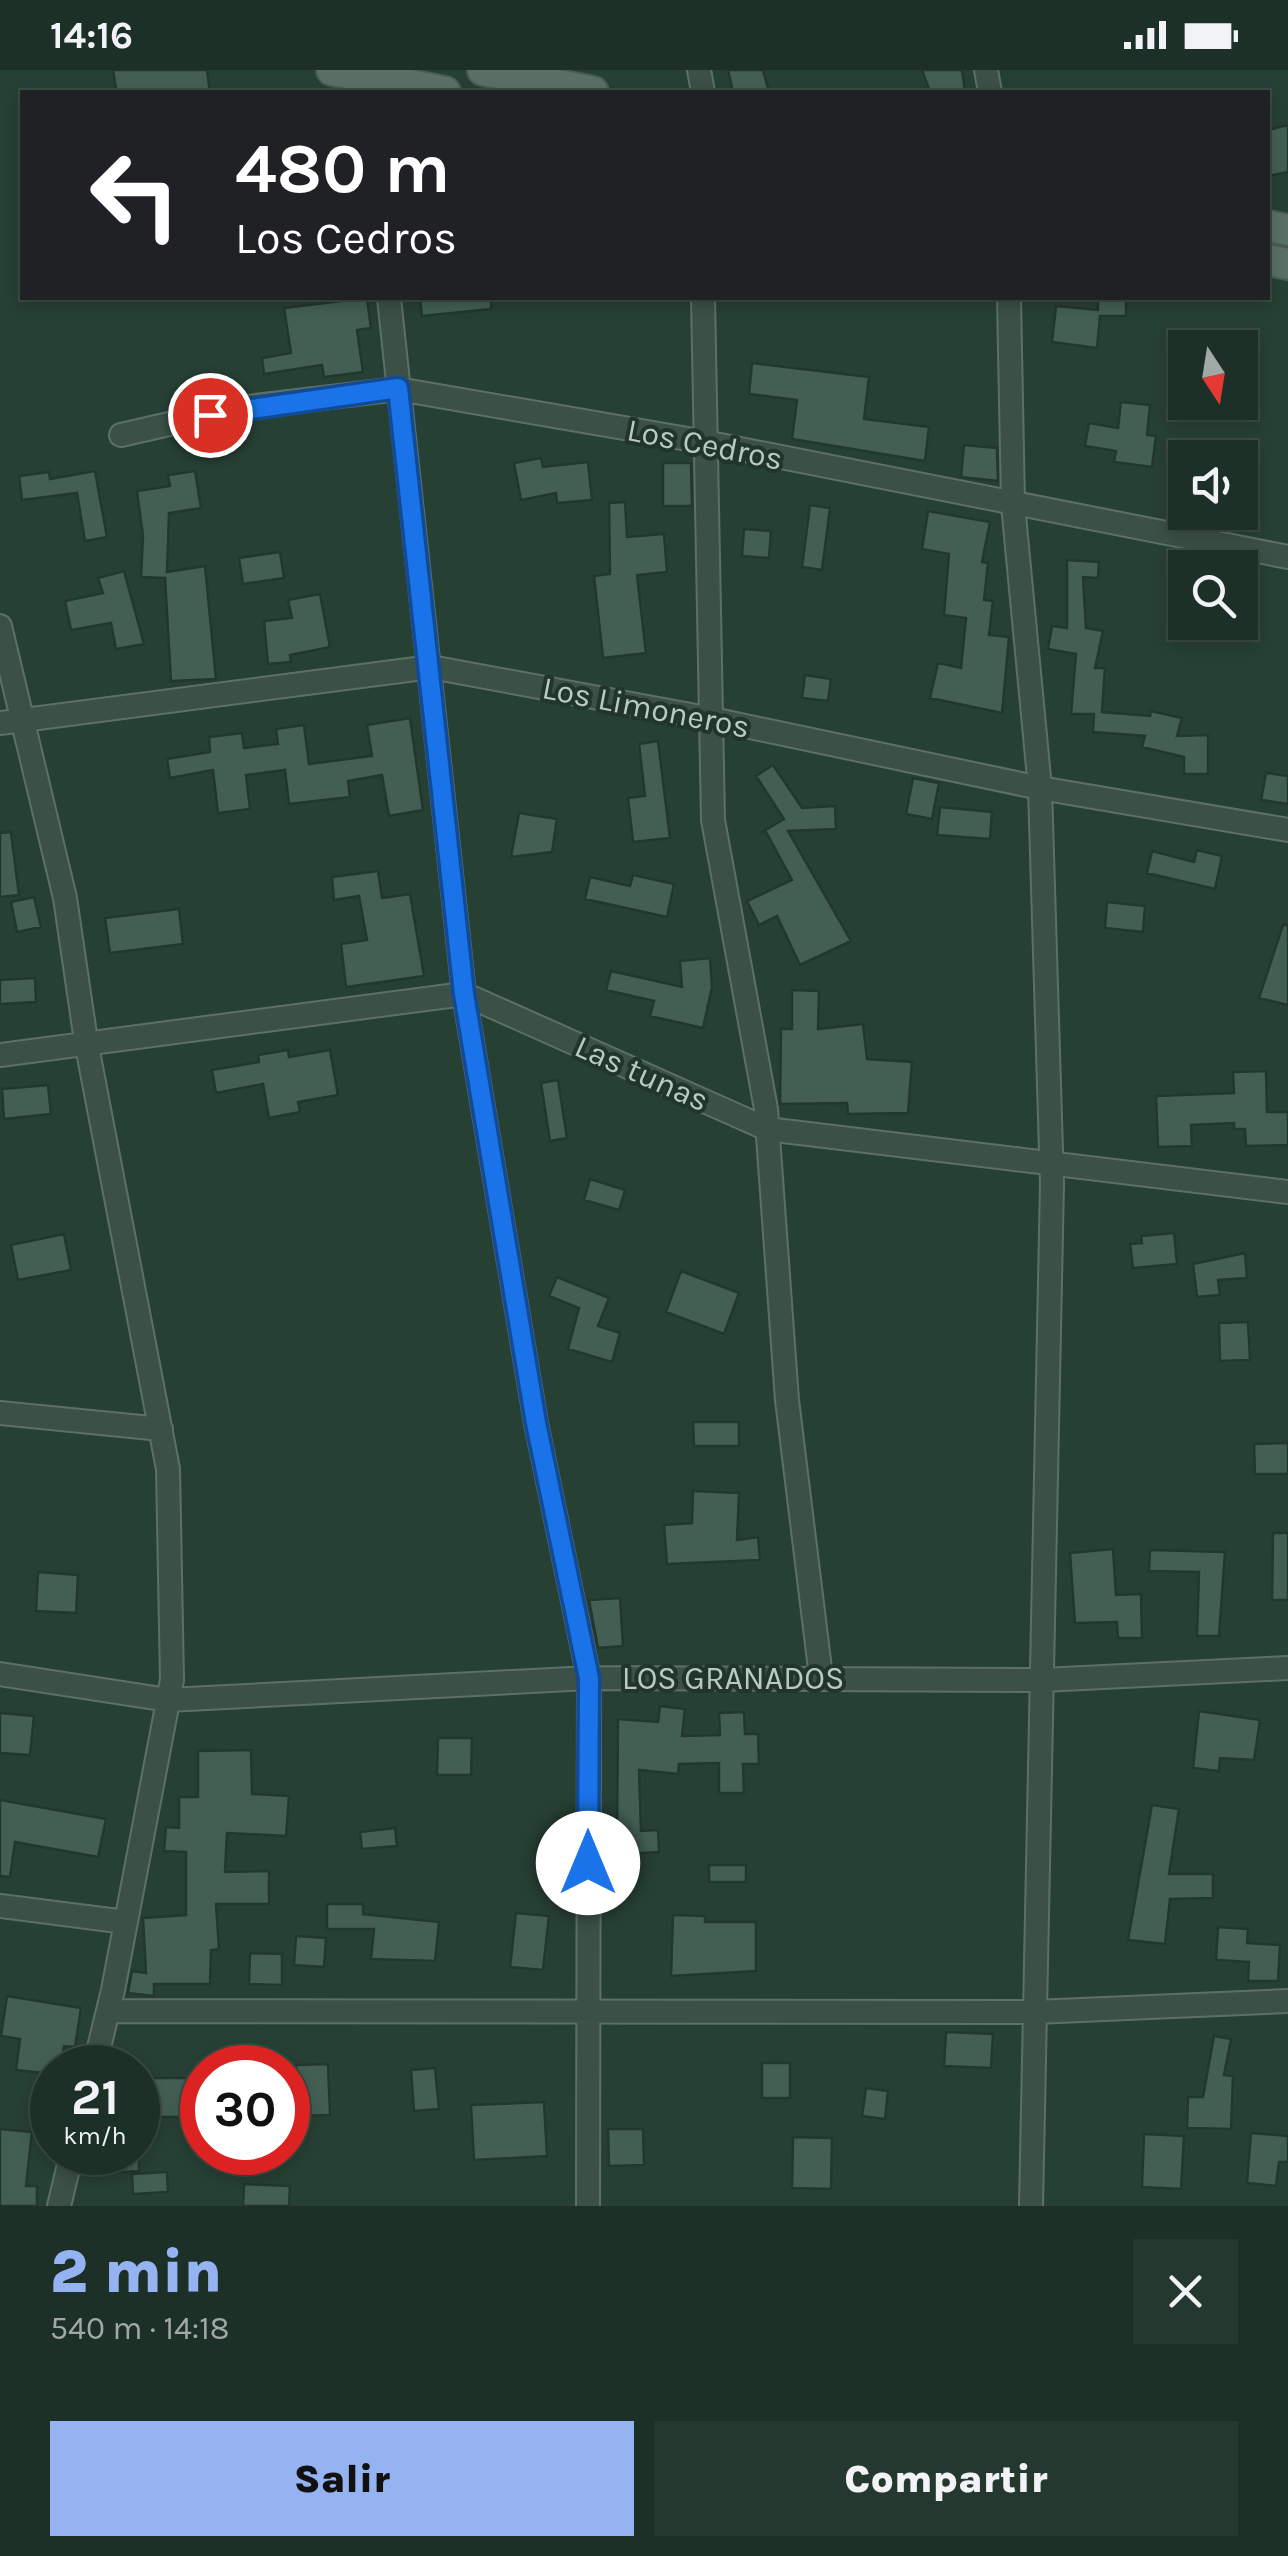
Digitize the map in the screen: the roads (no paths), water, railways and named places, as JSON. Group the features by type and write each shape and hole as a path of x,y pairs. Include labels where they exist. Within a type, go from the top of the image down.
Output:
{"main road":[{"path":"332,70 366,80 432,90"},
{"path":"483,70 583,90"}],"street":[{"path":"389,300 464,994 536,1423 589,1678 588,2206"},
{"path":"703,300 713,820 767,1129 787,1400 822,1677"},
{"path":"1009,300 1013,504 1040,788 1051,1163 1032,2206"},
{"name":"Los Cedros","path":"121,435 239,408 398,388 705,442 1288,557"},
{"path":"0,626 11,722 65,898 86,1041 168,1469 172,1680 100,2045"},
{"name":"Los Limoneros","path":"11,722 431,667 712,719 1040,788 1288,830"},
{"path":"0,1055 464,994"},
{"name":"Las tunas","path":"464,994 767,1129 1288,1192"},
{"path":"0,1413 161,1429"},
{"name":"LOS GRANADOS","path":"0,1674 168,1700 589,1678 1042,1680 1288,1668"},
{"path":"0,1906 126,1922"},
{"path":"108,2011 1035,2012 1288,2002"},
{"path":"58,2206 66,2175"}]}
